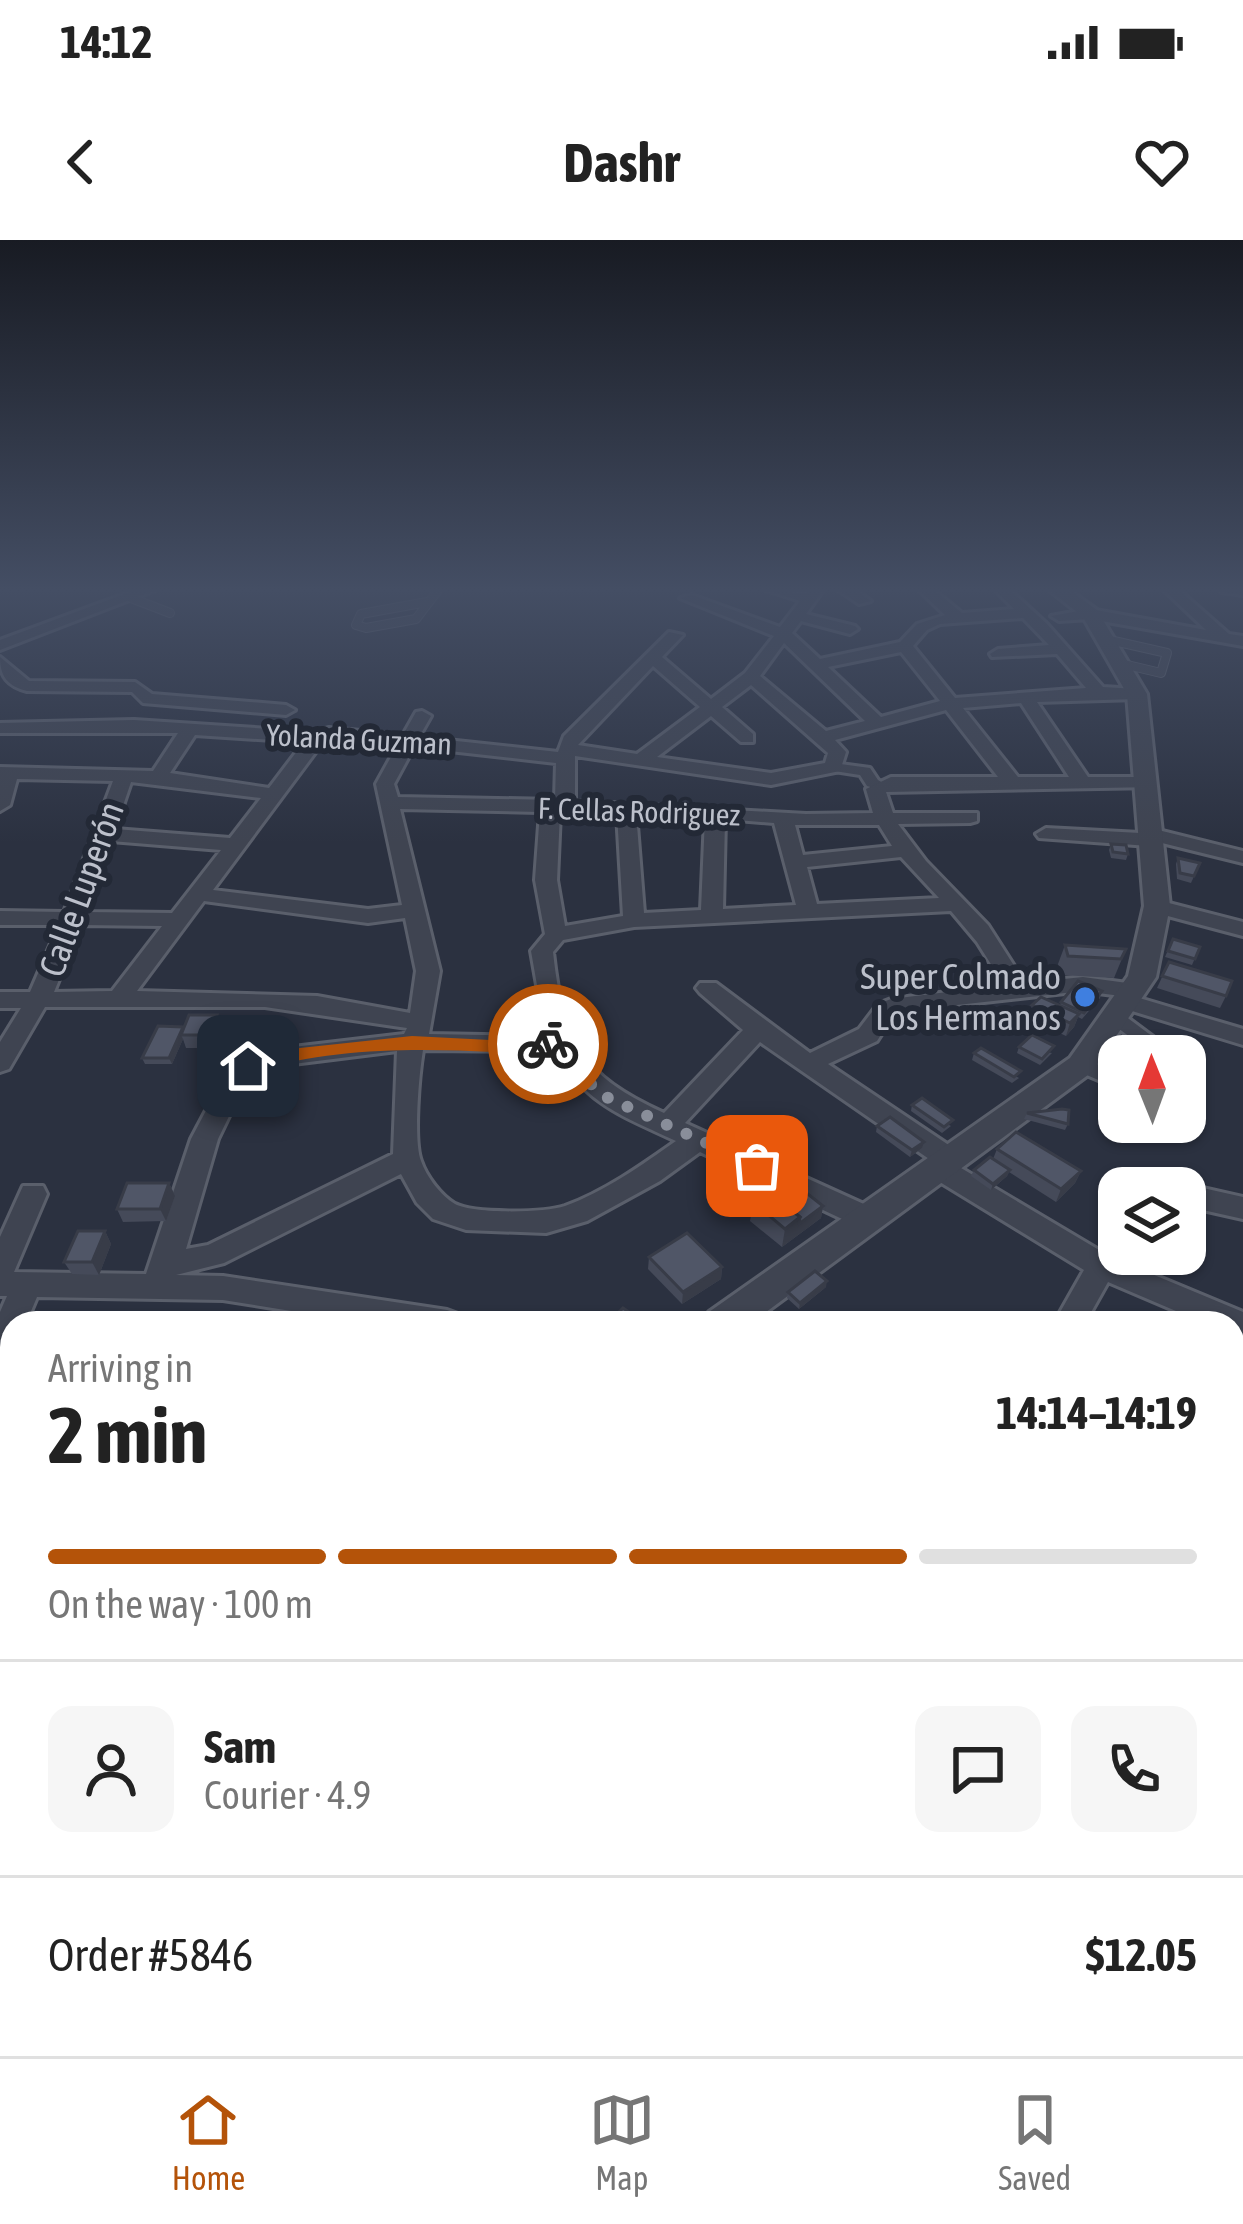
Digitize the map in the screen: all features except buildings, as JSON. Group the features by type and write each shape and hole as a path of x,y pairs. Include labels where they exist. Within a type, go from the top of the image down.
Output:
{"street":[{"path":"10,674 27,686 135,687 143,692 142,698 121,725"},
{"path":"556,935 546,880 570,740 635,674"},
{"path":"671,674 747,738"},
{"path":"641,760 753,674"},
{"path":"826,674 879,725"},
{"path":"927,674 1010,781"},
{"path":"1081,674 1097,692"},
{"path":"825,737 950,704 1097,692 1111,674"},
{"path":"739,1311 1081,1066 1142,977 1157,906 1148,783 1121,674"},
{"path":"751,677 825,737 837,752 833,767 865,771 872,783 881,786 1148,783"},
{"path":"142,698 286,710"},
{"path":"1026,698 1081,781"},
{"name":"Yolanda Guzman","path":"0,728 121,725 317,737 414,727 566,758 641,760 771,778 833,767"},
{"path":"414,727 385,781 428,970 417,1032 406,1159 427,1195 443,1211 505,1223 546,1222 577,1213 650,1174 698,1140"},
{"path":"158,778 190,729"},
{"path":"118,1000 317,737"},
{"path":"0,805 5,773 158,778 277,795"},
{"name":"Calle Luperón","path":"0,1064 39,1000 75,916 124,776"},
{"path":"881,786 876,795 903,851 980,930 1020,993"},
{"name":"F. Cellas Rodriguez","path":"392,803 626,808 783,819 970,817"},
{"path":"626,808 634,920"},
{"path":"712,916 715,812"},
{"path":"783,819 808,910"},
{"path":"100,834 239,845"},
{"path":"1046,834 1149,837 1243,857"},
{"path":"795,862 903,851"},
{"path":"198,894 368,916 416,910"},
{"path":"867,1218 666,1127 608,1098 586,1080 560,1042 542,951 556,935 634,920 956,904"},
{"path":"1157,906 1243,929"},
{"path":"0,918 178,920"},
{"path":"812,1062 868,1035 886,1010 899,1004 1083,984 1126,1003 1241,1033"},
{"path":"708,988 946,1165 1098,1250"},
{"path":"0,1000 292,1001 374,1010 417,1032"},
{"path":"666,1127 758,1029"},
{"path":"160,1275 213,1120 234,1078 248,1066 417,1032 529,1048 560,1042"},
{"path":"160,1275 214,1255 406,1159"},
{"path":"5,1311 33,1194"},
{"path":"1206,1200 1243,1208"},
{"path":"10,1280 160,1275 379,1311"},
{"path":"1076,1311 1099,1275"},
{"path":"1145,1275 1214,1311"}],"lane":[{"path":"1126,1003 1146,1035"},
{"path":"1081,1066 1098,1073"}],"way so far":[{"path":"548,1044 560,1042 586,1080 608,1098 757,1166"}],"place":[{"name":"Super Colmado Los Hermanos","path":"1085,997"}],"route":[{"path":"248,1066 272,1058 412,1042 529,1048 548,1044"}]}
